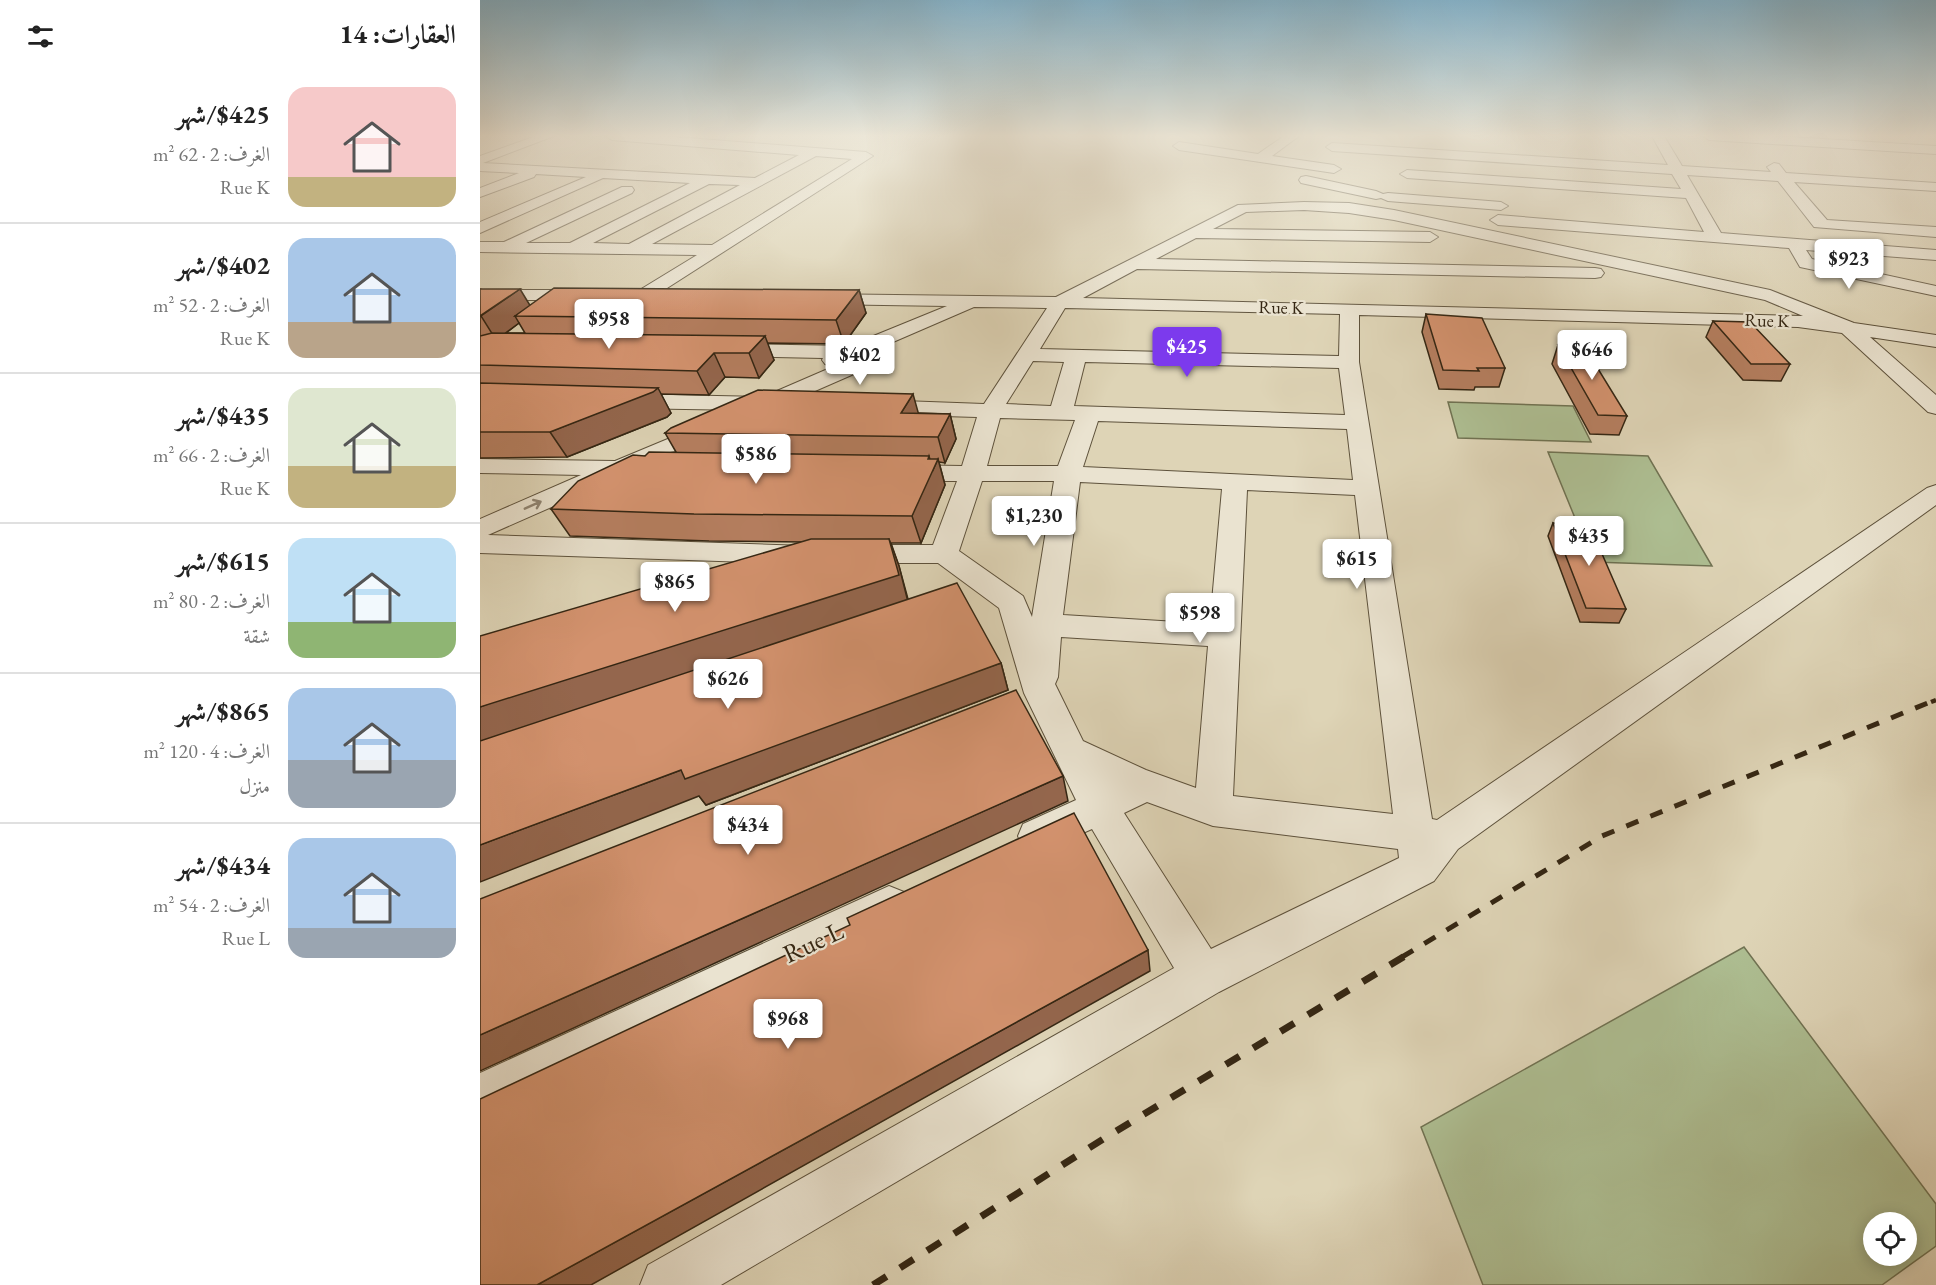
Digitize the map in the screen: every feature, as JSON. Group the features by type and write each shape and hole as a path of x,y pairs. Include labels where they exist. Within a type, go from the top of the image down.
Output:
{"street":[{"path":"480,228 552,196"},
{"path":"502,247 614,196"},
{"path":"570,248 674,196"},
{"path":"633,249 730,196"},
{"path":"644,295 802,196"},
{"path":"944,554 991,410 1060,302 1270,196"},
{"path":"1347,196 1392,216"},
{"path":"1501,196 1503,213"},
{"path":"1692,196 1715,237"},
{"path":"1799,196 1822,224"},
{"path":"1243,208 1304,206 1349,208 1392,216 1503,213 1668,274 1770,296 1847,327 1936,407"},
{"path":"1193,234 1392,216 1503,213 1715,237 1936,255"},
{"path":"1679,213 1726,217"},
{"path":"1392,216 1411,310"},
{"path":"1798,222 1936,232"},
{"path":"1793,244 1806,263 1936,291"},
{"path":"480,247 716,250"},
{"path":"497,265 523,248"},
{"path":"1134,264 1668,274"},
{"path":"480,295 676,295"},
{"path":"546,315 573,295"},
{"name":"Rue K","path":"802,297 1798,321 1936,341"},
{"path":"480,508 978,301"},
{"path":"1350,309 1349,362 1357,422 1427,846"},
{"path":"710,350 852,352"},
{"path":"480,529 856,366 852,352"},
{"path":"1026,355 1349,362"},
{"path":"1061,412 1076,356"},
{"path":"599,400 814,405"},
{"path":"849,406 1357,422"},
{"path":"1024,699 1046,625 1068,474 1089,413"},
{"path":"480,466 674,470"},
{"path":"877,473 1068,474 1367,488"},
{"path":"1213,810 1235,482"},
{"path":"668,1285 1427,846 1936,493"},
{"path":"480,544 800,555 944,554 1012,603 1024,699 1071,751 1099,807 1203,976"},
{"path":"720,579 800,555"},
{"path":"960,599 993,588"},
{"path":"1046,625 1225,636"},
{"path":"1071,751 1146,785 1213,810 1427,846"},
{"path":"1003,852 1146,785"},
{"name":"Rue L","path":"480,1098 918,892"}],"green space":[{"path":"1448,402 1573,406 1591,442 1458,438"},
{"path":"1548,452 1648,456 1712,566 1593,562"},
{"path":"1744,947 1936,1204 1936,1246 1917,1260 1917,1212 1863,1212 1863,1266 1908,1266 1882,1285 1483,1285 1421,1127"}],"building":[{"path":"554,288 859,290 836,320 515,316"},
{"path":"480,289 520,289 480,316"},
{"path":"1426,314 1482,318 1505,368 1477,368 1479,371 1443,370"},
{"path":"1713,321 1750,322 1790,364 1751,364"},
{"path":"492,333 765,336 749,353 714,353 697,371 480,365 480,336"},
{"path":"1558,345 1584,346 1627,416 1598,415"},
{"path":"480,383 658,388 653,392 550,432 480,432"},
{"path":"758,390 913,394 901,413 950,414 938,437 665,433 671,428"},
{"path":"649,452 929,456 928,459 938,459 912,516 694,514 551,509 578,481 633,455 645,456"},
{"path":"1553,523 1589,524 1626,609 1586,608"},
{"path":"811,539 889,539 899,575 480,707 480,636"},
{"path":"957,583 1001,663 685,779 681,770 480,845 480,741"},
{"path":"1016,690 1063,776 480,1035 480,899"},
{"path":"1074,813 1148,950 537,1285 480,1285 480,1099 850,925 847,918"}],"railway":[{"path":"1402,957 1602,836 1935,700"},
{"path":"1931,702 1936,700"},
{"path":"873,1285 1108,1136 1405,956"}]}
